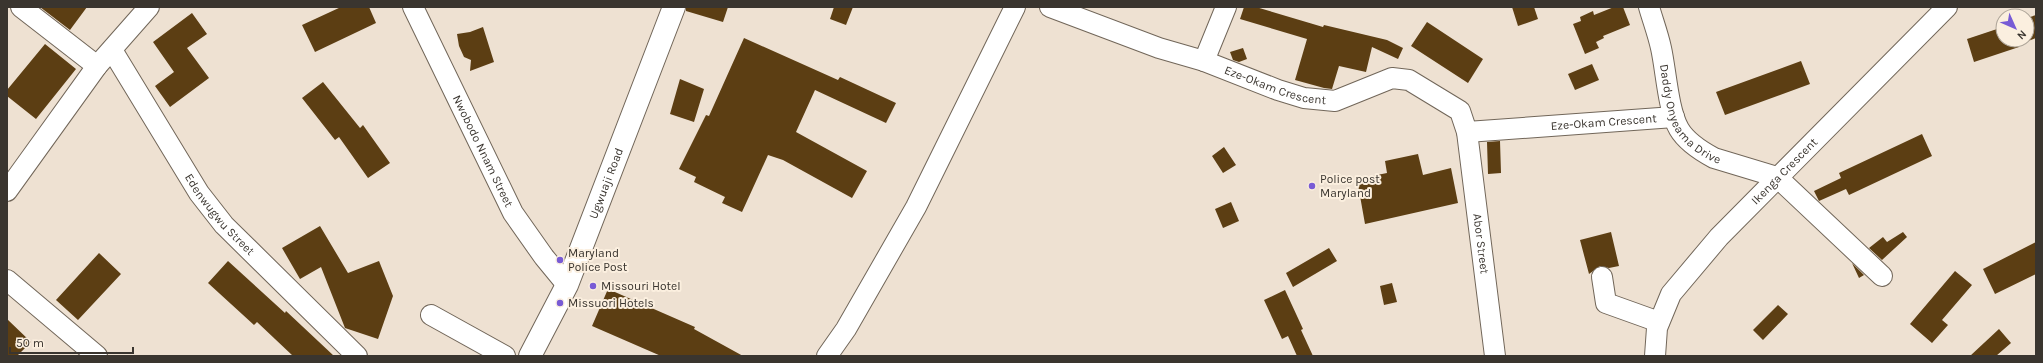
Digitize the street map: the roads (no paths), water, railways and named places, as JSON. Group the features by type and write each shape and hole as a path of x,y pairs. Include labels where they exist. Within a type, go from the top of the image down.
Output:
{"main road":[{"name":"Ugwuaji Road","path":"530,356 567,285 674,7"}],"street":[{"path":"21,7 97,66"},
{"path":"7,191 97,66 149,7"},
{"name":"Nwobodo Nnam Street","path":"414,7 513,213 544,257 567,285"},
{"path":"827,356 846,329 916,207 1015,7"},
{"name":"Eze-Okam Crescent","path":"1050,7 1159,48 1204,61 1278,90 1304,98 1335,102 1392,78 1409,80 1460,111 1467,132 1674,117"},
{"path":"1204,61 1226,7"},
{"name":"Daddy Onyeama Drive","path":"1649,7 1661,46 1674,117 1679,129 1688,140 1704,153 1714,158 1777,177"},
{"name":"Ikenga Crescent","path":"1655,356 1659,322 1671,294 1719,237 1947,7"},
{"name":"Edenwugwu Street","path":"112,50 199,193 224,225 357,356"},
{"name":"Abor Street","path":"1467,132 1495,356"},
{"path":"1777,177 1882,276"},
{"path":"1602,277 1606,303 1659,322"},
{"path":"7,280 97,356"},
{"path":"432,315 505,356"}],"place":[{"name":"Police post Maryland","path":"1312,186"},
{"name":"Maryland Police Post","path":"560,260"},
{"name":"Missouri Hotel","path":"593,286"},
{"name":"Missuori Hotels","path":"560,303"}]}
